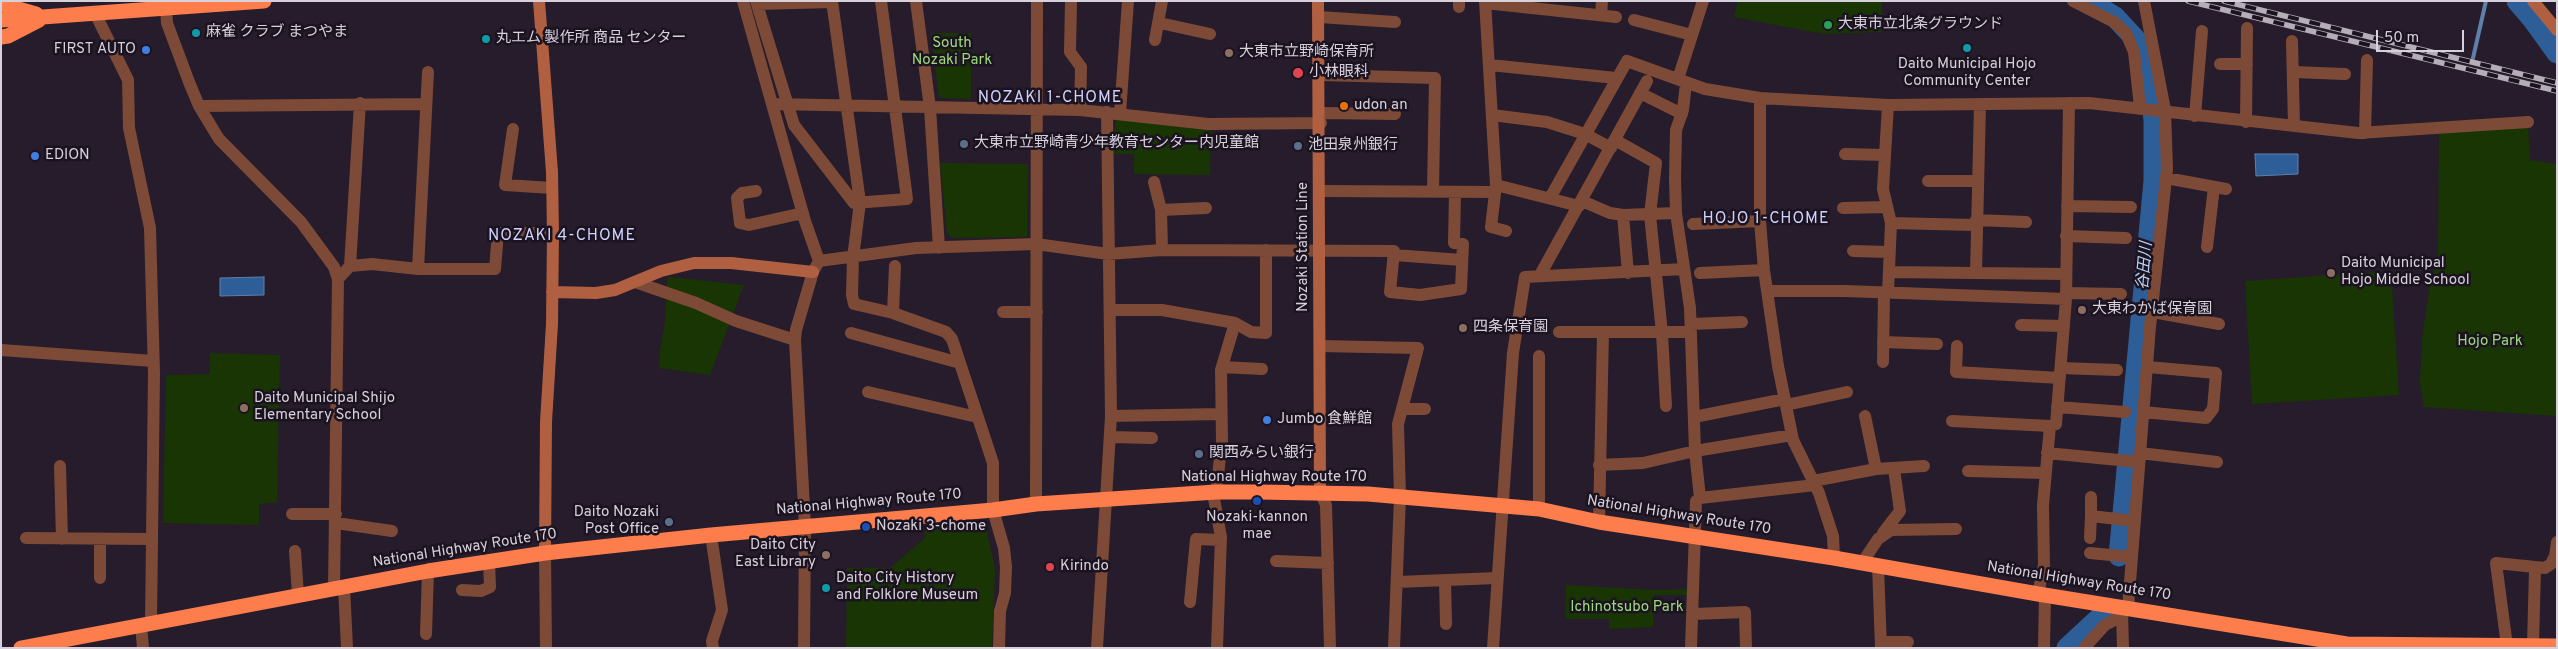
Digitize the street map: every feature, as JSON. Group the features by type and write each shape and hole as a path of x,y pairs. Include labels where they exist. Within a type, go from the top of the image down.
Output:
{"highway":[{"path":"1,20 264,1"},
{"path":"1,4 45,17"},
{"path":"1,37 8,36 45,17"},
{"name":"National Highway Route 170","path":"21,648 428,571 545,553 711,535 992,510 1036,504 1215,492 1320,492 1503,504 1539,509 1599,522 1834,558 2124,610 2347,646 2557,646"}],"street":[{"path":"538,1 552,188 553,233 546,422 546,648"},
{"path":"743,1 803,213 816,267 796,330 795,340 805,526 804,648"},
{"path":"880,1 907,199 860,202 854,203 794,125 756,3 832,2 860,202 853,258 852,295 854,304 893,313 946,332 952,339 993,463 992,510 1004,548 1006,567 1006,593 1000,611 999,648"},
{"path":"916,1 930,108 939,248"},
{"path":"1036,504 1037,1"},
{"path":"1072,1 1070,52 1081,68 1080,110"},
{"path":"1097,648 1111,416 1108,254 1114,113 1128,1"},
{"path":"1155,40 1160,23 1162,1"},
{"name":"Nozaki Station Line","path":"1318,1 1320,75 1320,492"},
{"path":"1601,15 1602,1"},
{"path":"1700,498 1695,451 1691,328 1676,213 1676,130 1682,114 1682,81 1692,35 1703,1"},
{"path":"2074,1 2114,22 2126,33 2154,108"},
{"path":"2123,648 2124,610 2131,557 2128,520 2134,459 2143,412 2148,367 2166,178 2154,108 2144,1"},
{"path":"2533,1 2557,30"},
{"path":"1506,231 1492,227 1495,189 1490,65 1485,2 1558,6 1616,17"},
{"path":"166,8 166,23 199,106 219,139 301,222 334,267 338,279 336,518 339,588 347,648"},
{"path":"95,13 128,80 129,128 150,228 153,361 151,539 143,648"},
{"path":"1319,17 1395,22"},
{"path":"1634,20 1692,35"},
{"path":"1160,23 1210,34"},
{"path":"2246,122 2247,28"},
{"path":"2195,116 2202,31"},
{"path":"2292,41 2294,126"},
{"path":"2365,133 2367,60"},
{"path":"1550,198 1627,61 1705,89 1760,98 1888,105 2069,104 2154,108 2195,116 2365,133 2528,122"},
{"path":"2220,64 2247,64"},
{"path":"1490,65 1616,78"},
{"path":"418,269 428,72"},
{"path":"2293,72 2345,74"},
{"path":"1320,75 1435,78 1432,192"},
{"path":"1540,275 1647,80"},
{"path":"1640,93 1682,114"},
{"path":"1760,98 1760,221 1764,270 1785,402 1792,435 1814,483 1833,536 1834,558"},
{"path":"199,106 360,103 426,104"},
{"path":"338,279 350,266 360,103"},
{"path":"773,104 1080,110 1208,124 1395,114"},
{"path":"1976,273 1975,222 1980,104"},
{"path":"1952,421 2050,426 2056,424 2066,296 2069,104"},
{"path":"1883,362 1890,223 1883,189 1888,105"},
{"path":"1492,116 1546,122 1613,144 1656,162 1650,215 1662,333 1666,406"},
{"path":"514,128 505,184 552,188"},
{"path":"1845,154 1885,155"},
{"path":"2166,178 2220,188 2207,247"},
{"path":"1928,180 1977,180"},
{"path":"1154,182 1161,210 1162,250"},
{"path":"1320,191 1455,192 1495,189 1580,204 1623,215 1676,213"},
{"path":"756,191 742,193 737,198 740,223 748,225 803,213"},
{"path":"552,292 596,293 615,290 661,271 694,263 816,267 853,258 916,248 1036,244 1108,254 1162,250 1394,251 1390,292 1420,295 1461,289 1463,244 1454,243 1455,192"},
{"path":"2067,206 2131,207"},
{"path":"1843,208 1887,207"},
{"path":"1161,210 1206,208"},
{"path":"1623,215 1628,273"},
{"path":"1692,224 1760,221"},
{"path":"1890,223 2026,222"},
{"path":"350,266 372,264 418,269 495,269 498,233 553,233"},
{"path":"2066,236 2126,238"},
{"path":"1110,310 1162,310 1235,323 1251,332 1266,333 1266,250"},
{"path":"1853,251 1889,252"},
{"path":"1394,255 1462,260"},
{"path":"893,313 895,266"},
{"path":"1492,648 1513,353 1525,276 1628,273 1684,269"},
{"path":"1700,272 1764,270"},
{"path":"1889,272 2065,274"},
{"path":"635,282 696,303 736,321 795,340"},
{"path":"1768,291 2066,296 2121,294"},
{"path":"1003,312 1037,312"},
{"path":"2154,312 2219,324"},
{"path":"1560,332 1662,333 1742,322"},
{"path":"1217,648 1221,540 1215,492 1222,442 1222,367 1235,323"},
{"path":"2021,324 2064,326"},
{"path":"1599,522 1603,332"},
{"path":"851,333 960,362"},
{"path":"1883,342 1938,344"},
{"path":"1320,346 1418,348 1404,409 1398,424 1400,497 1394,648"},
{"path":"1957,346 1956,372 2060,373 2117,370"},
{"path":"1,350 153,361"},
{"path":"1539,356 1539,509"},
{"path":"1222,367 1262,369"},
{"path":"2143,412 2206,418 2213,409 2216,373 2148,367"},
{"path":"868,392 977,417"},
{"path":"1694,417 1848,392"},
{"path":"2057,407 2125,412"},
{"path":"1404,409 1425,409"},
{"path":"1111,416 1221,414"},
{"path":"1865,416 1876,469"},
{"path":"2044,648 2042,594 2045,473 2050,426"},
{"path":"1600,465 1643,462 1695,451 1792,435"},
{"path":"1110,437 1152,438"},
{"path":"2047,453 2217,462"},
{"path":"60,466 62,539"},
{"path":"1691,648 1694,614 1696,501 1700,498 1814,483 1876,469 1924,466"},
{"path":"1862,563 1900,511 1894,469"},
{"path":"1968,471 2045,473"},
{"path":"1320,492 1326,505 1330,648"},
{"path":"2090,538 2091,497"},
{"path":"292,514 336,518 392,531"},
{"path":"2091,516 2128,520"},
{"path":"1883,533 1891,530 1956,529"},
{"path":"711,535 722,610 712,641 713,648"},
{"path":"26,538 151,539"},
{"path":"100,539 100,578"},
{"path":"1190,602 1196,539 1221,540"},
{"path":"2507,646 2496,563 2545,568 2551,564 2557,542"},
{"path":"295,551 298,595"},
{"path":"2090,553 2131,557"},
{"path":"462,590 481,591 490,587 489,561"},
{"path":"1276,561 1328,563"},
{"path":"1878,566 1881,645 1908,642"},
{"path":"2535,568 2538,647"},
{"path":"426,634 428,571"},
{"path":"1397,582 1498,578"},
{"path":"1445,580 1446,624"},
{"path":"2084,648 2105,625 2124,610"},
{"path":"1694,614 1746,612 1746,648"},
{"path":"2325,648 2347,646"}],"green space":[{"name":"大東市立北条グラウンド","path":"1738,1 1882,1 1882,32 1824,34 1734,17"},
{"name":"South Nozaki Park","path":"931,33 971,33 971,99 939,98"},
{"path":"1116,119 1211,129 1210,175 1134,174 1134,154 1112,154"},
{"name":"Hojo Park","path":"2528,126 2530,160 2557,164 2557,416 2424,407 2420,383 2422,339 2429,290 2438,255 2439,130"},
{"path":"940,163 1028,164 1027,237 952,238 947,233"},
{"path":"2391,271 2399,395 2252,404 2245,281"},
{"path":"667,278 744,285 710,375 659,368 665,322"},
{"path":"210,353 280,355 277,502 259,504 259,525 163,523 166,375 210,374"},
{"path":"986,527 995,569 992,648 846,648 847,568 890,568 925,538 924,531"},
{"name":"Ichinotsubo Park","path":"1566,585 1654,590 1689,589 1688,595 1654,595 1653,627 1609,629 1609,619 1565,619"}],"water":[{"path":"2255,154 2298,154 2298,174 2256,176"},
{"path":"264,277 264,295 220,296 220,278"}],"waterway":[{"name":"谷田川","path":"2089,1 2115,17 2139,43 2151,88 2154,121 2154,181 2119,556"},
{"path":"2473,58 2486,1"},
{"path":"2517,1 2557,53"},
{"name":"谷田川","path":"2067,648 2108,610"}],"railway":[{"path":"2188,1 2557,91"},
{"path":"2224,1 2557,83"}],"place":[{"name":"大東市立北条グラウンド","path":"1828,25"},
{"name":"麻雀 クラブ まつやま","path":"196,33"},
{"name":"丸エム 製作所 商品 センター","path":"486,39"},
{"name":"Daito Municipal Hojo Community Center","path":"1967,48"},
{"name":"FIRST AUTO","path":"146,50"},
{"name":"大東市立野崎保育所","path":"1229,53"},
{"name":"小林眼科","path":"1298,73"},
{"name":"udon an","path":"1344,106"},
{"name":"大東市立野崎青少年教育センター内児童館","path":"964,144"},
{"name":"池田泉州銀行","path":"1298,146"},
{"name":"EDION","path":"35,156"},
{"name":"Daito Municipal Hojo Middle School","path":"2331,273"},
{"name":"大東わかば保育園","path":"2082,310"},
{"name":"四条保育園","path":"1463,328"},
{"name":"Daito Municipal Shijo Elementary School","path":"244,408"},
{"name":"Jumbo 食鮮館","path":"1267,420"},
{"name":"関西みらい銀行","path":"1199,454"},
{"name":"Nozaki-kannon mae","path":"1257,501"},
{"name":"Daito Nozaki Post Office","path":"669,522"},
{"name":"Nozaki 3-chome","path":"866,527"},
{"name":"Daito City East Library","path":"826,555"},
{"name":"Kirindo","path":"1050,567"},
{"name":"Daito City History and Folklore Museum","path":"826,588"}],"district":[{"name":"NOZAKI 1-CHOME","path":"1050,99"},
{"name":"HOJO 1-CHOME","path":"1766,220"},
{"name":"NOZAKI 4-CHOME","path":"562,237"}]}
